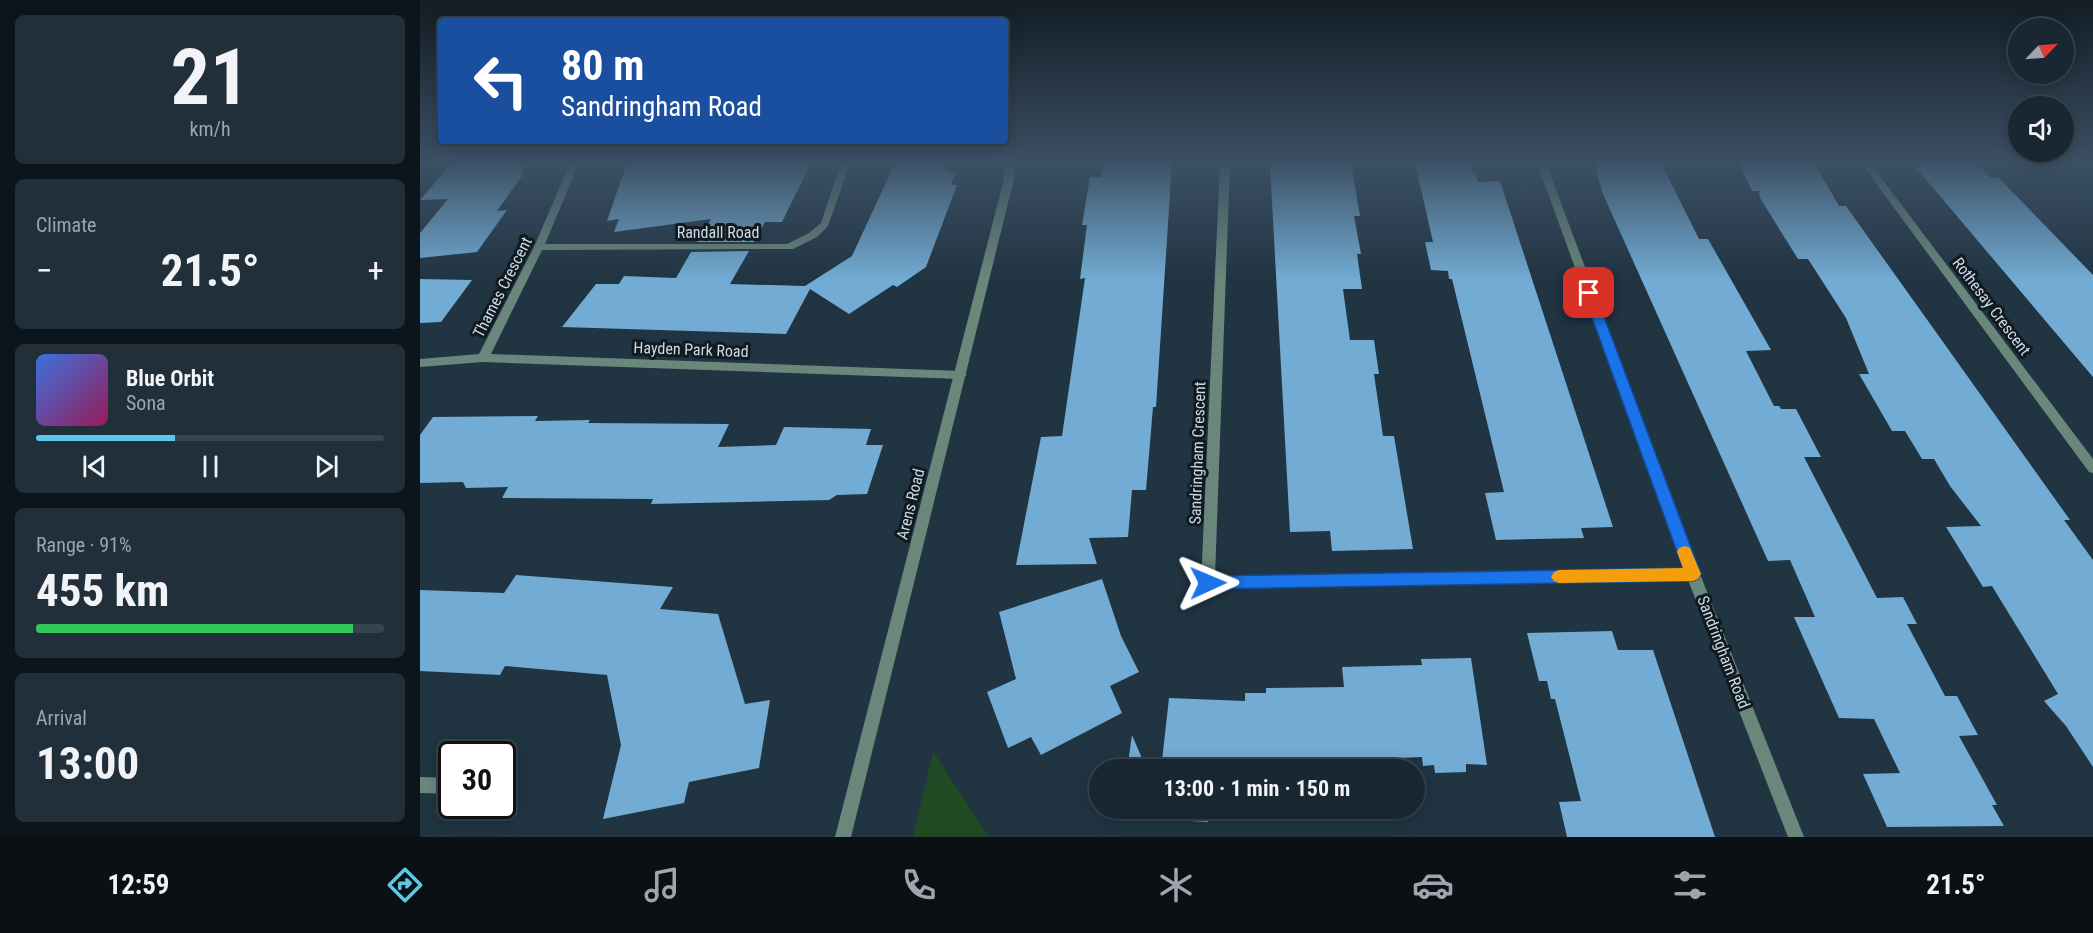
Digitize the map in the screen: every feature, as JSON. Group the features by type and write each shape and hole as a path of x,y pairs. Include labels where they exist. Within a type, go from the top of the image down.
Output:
{"street":[{"name":"Thames Crescent","path":"483,358 539,247 558,202"},
{"name":"Randall Road","path":"539,247 789,247 813,235 825,224 833,202"},
{"name":"Arens Road","path":"843,837 1003,202"},
{"name":"Sandringham Crescent","path":"1223,202 1208,583 1693,574"},
{"name":"Sandringham Road","path":"1555,202 1693,574 1796,837"},
{"name":"Rothesay Crescent","path":"1894,202 2093,468"},
{"name":"Hayden Park Road","path":"420,363 483,358 961,375"},
{"path":"420,785 438,786"}],"green space":[{"path":"933,751 989,837 913,837"}],"building":[{"path":"445,202 503,202 497,211 507,210 477,252 420,258 420,233"},
{"path":"614,202 792,202 782,222 765,222 754,242 697,242 711,219 614,232 619,219 607,221"},
{"path":"877,202 951,202 926,267 897,287 893,285 849,314 810,289 786,334 562,327 596,284 619,284 624,276 676,278 691,252 749,251 730,284 805,286 852,256"},
{"path":"1086,202 1169,202 1156,407 1153,407 1146,490 1132,490 1128,537 1089,538 1097,564 1016,565 1041,437 1062,436 1085,278 1080,279 1087,225 1082,225"},
{"path":"1272,202 1358,202 1360,216 1354,216 1361,254 1357,254 1362,289 1343,289 1350,340 1374,340 1379,374 1374,374 1383,436 1394,436 1413,549 1332,551 1330,531 1290,532"},
{"path":"1424,202 1507,202 1613,527 1581,528 1584,538 1496,540 1485,493 1504,492 1452,279 1449,279 1448,271 1431,270 1425,242 1433,242"},
{"path":"1607,202 1681,202 1699,239 1708,239 1771,350 1746,351 1774,406 1779,406 1781,409 1796,409 1821,457 1804,457 1877,598 1903,597 1917,624 1907,624 1945,696 1957,696 1978,735 1959,736 1997,805 1992,805 2004,826 1887,827 1863,774 1900,773 1874,719 1839,718 1794,617 1815,617 1790,560 1768,561"},
{"path":"1763,202 1837,202 1839,206 1846,206 2070,520 2064,520 2093,560 2093,767 2066,726 2044,701 2058,694 1992,586 1983,587 1946,527 1981,526 1950,486 1934,459 1922,459 1905,431 1892,431 1859,374 1869,374 1846,318 1808,259 1798,259"},
{"path":"1945,202 2022,202 2093,275 2093,377"},
{"path":"420,279 472,280 441,322 420,323"},
{"path":"538,416 535,421 590,420 588,423 729,424 718,447 776,445 784,427 871,429 866,445 883,445 867,494 837,495 829,500 651,504 653,499 502,498 508,487 466,488 463,482 420,483 420,435 433,417"},
{"path":"516,575 673,587 660,609 718,614 745,704 770,700 759,768 689,782 684,803 603,819 621,745 607,675 505,666 500,675 420,671 420,590 504,593"},
{"path":"1102,579 1121,636 1139,672 1110,686 1122,713 1041,755 1031,737 1008,748 987,692 1016,679 999,612"},
{"path":"1612,631 1618,650 1653,650 1715,837 1567,837 1559,802 1581,801 1555,699 1551,699 1547,681 1539,681 1527,633"},
{"path":"1471,658 1487,765 1466,764 1466,772 1435,773 1434,765 1425,766 1425,759 1422,757 1162,759 1169,698 1245,701 1245,693 1266,693 1266,688 1344,687 1342,667 1422,665 1421,659"},
{"path":"1132,735 1142,759 1129,759"},
{"path":"1155,819 1208,819 1208,822"}],"slow traffic":[{"path":"1559,577 1693,574 1685,552"}],"route":[{"path":"1208,583 1693,574 1589,293"}]}
